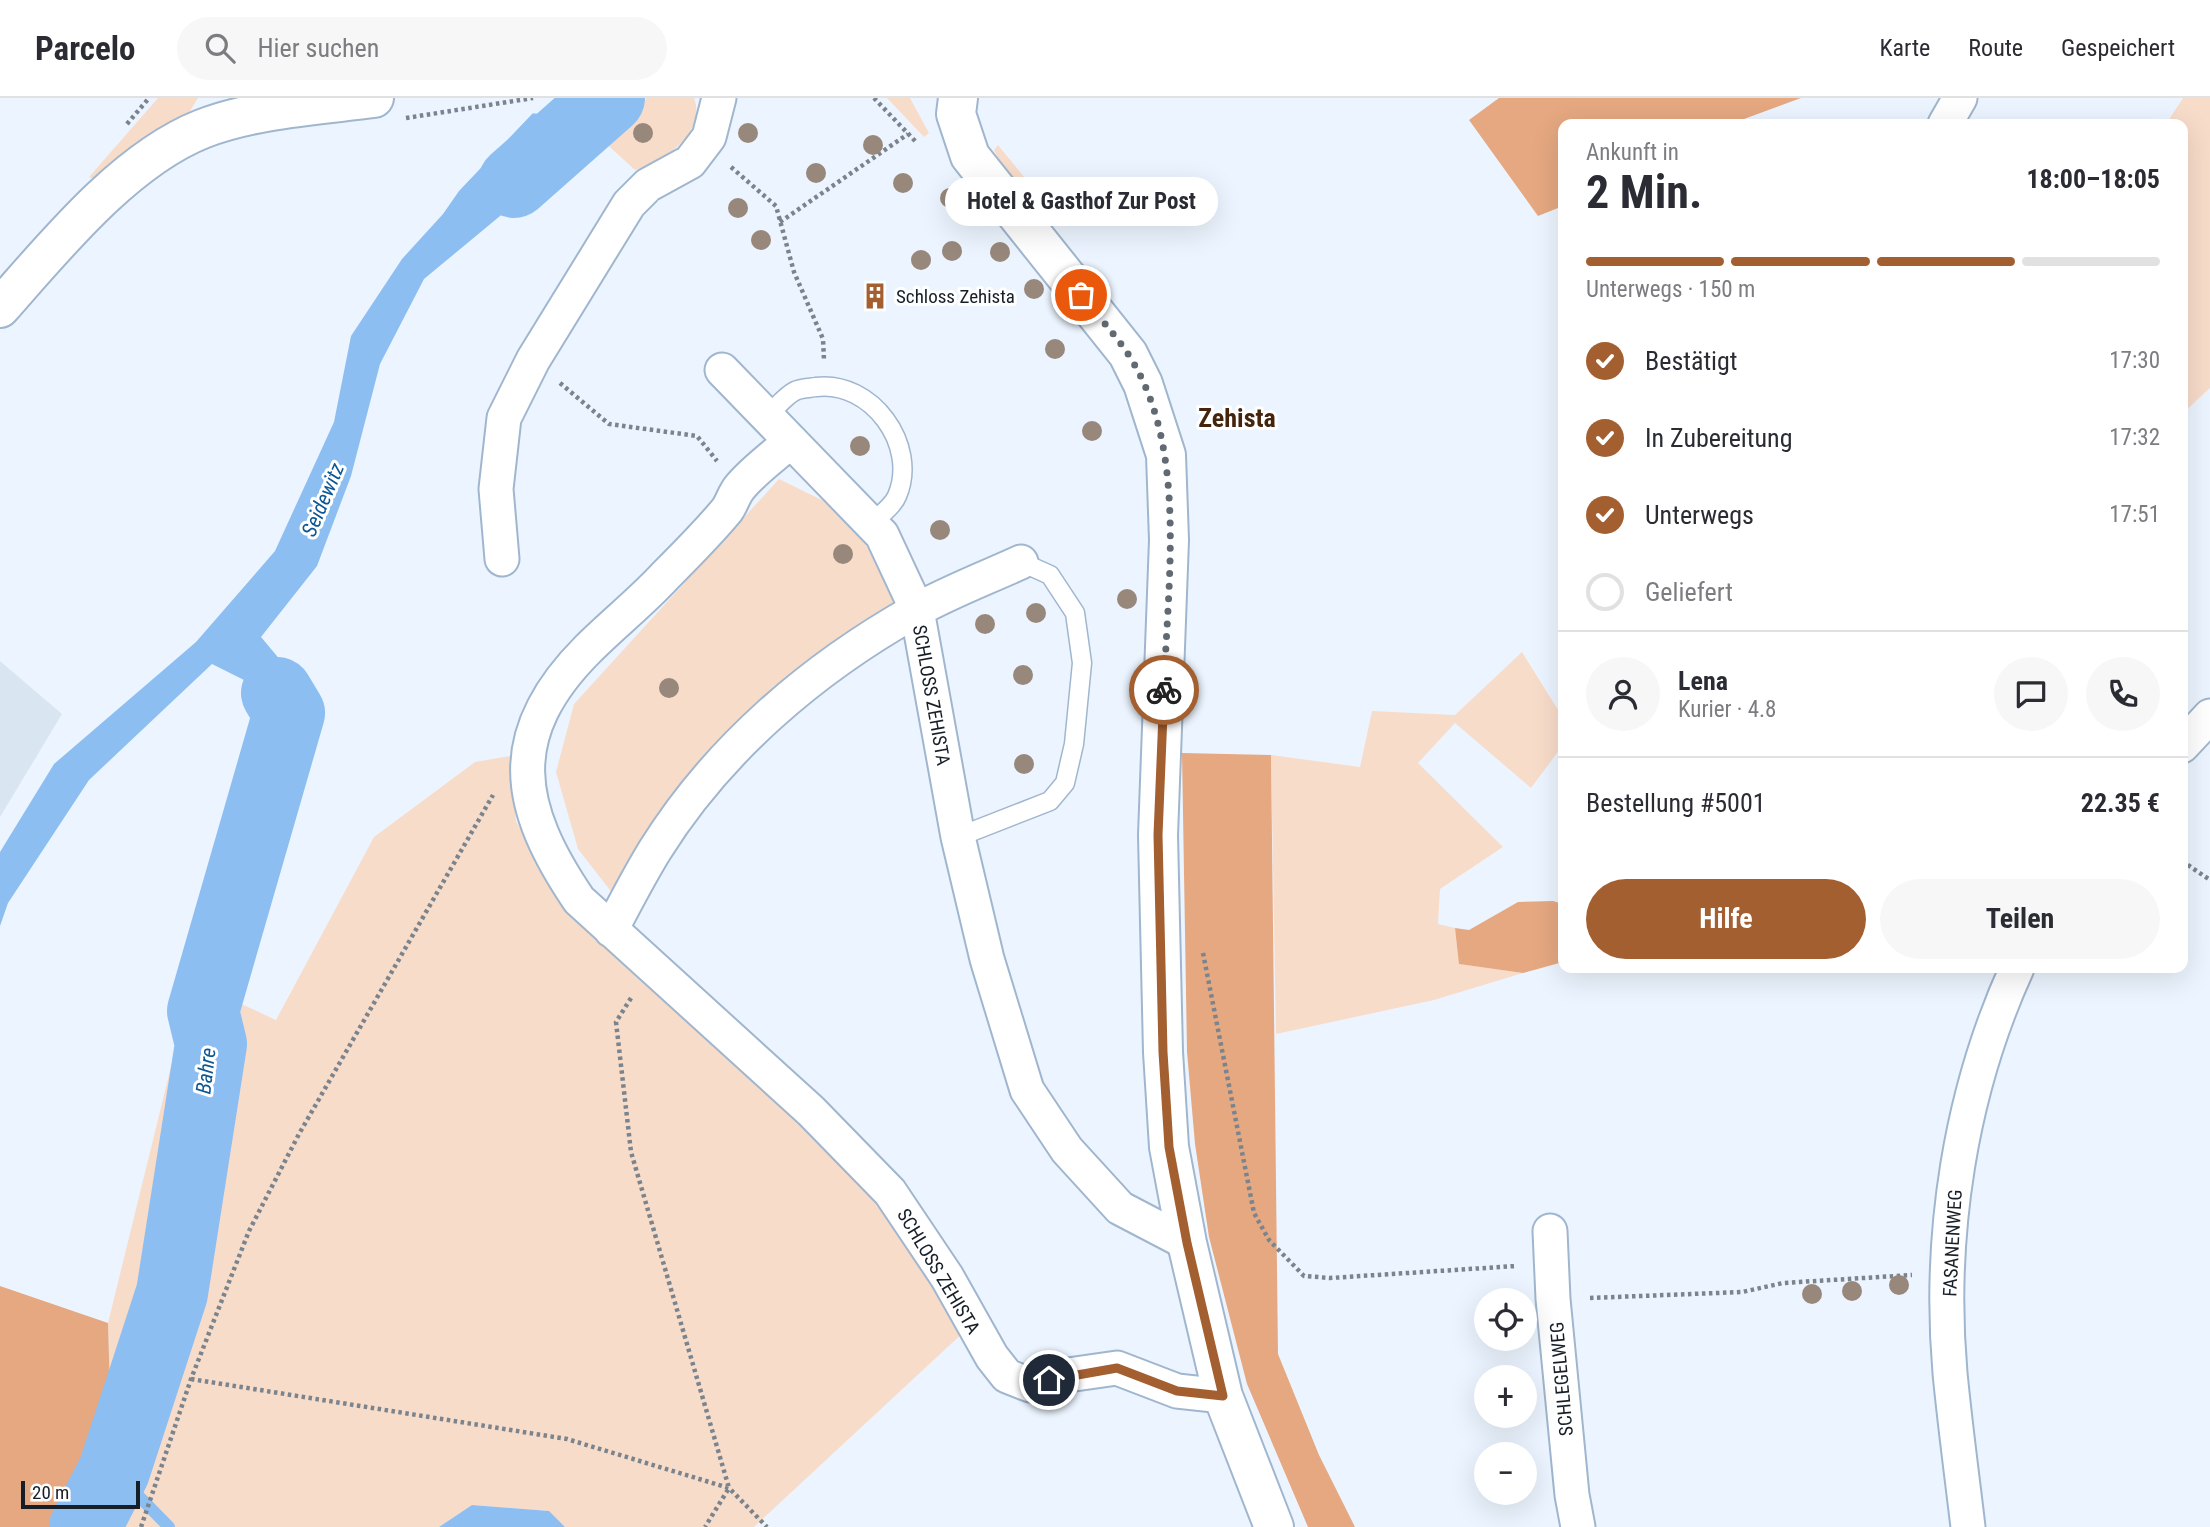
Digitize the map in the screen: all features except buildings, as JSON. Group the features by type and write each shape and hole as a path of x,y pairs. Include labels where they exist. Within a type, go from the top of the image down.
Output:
{"main road":[{"path":"958,98 956,114 970,156 1128,354 1143,383 1166,455 1169,540 1158,835 1163,1052 1169,1147 1187,1243 1223,1396 1275,1527"},
{"path":"0,307 74,226 137,170 229,109 386,108"}],"street":[{"path":"502,559 496,489 505,418 533,360 629,204 648,185 690,162 709,137 719,98"},
{"path":"1948,119 1960,98"},
{"name":"SCHLOSS ZEHISTA","path":"722,370 882,535 917,610 958,837 986,959 1027,1090 1067,1150 1120,1208 1187,1243"},
{"name":"SCHLOSS ZEHISTA","path":"791,441 739,488 729,508 663,578 586,651 554,688 535,724 528,753 531,809 551,857 579,900 811,1111 890,1192 947,1277 986,1348 1007,1376 1030,1385 1068,1375 1117,1368 1177,1391 1223,1396"},
{"name":"SCHLOSS ZEHISTA","path":"611,930 655,849 730,753 819,674 847,653 917,610 1021,562"},
{"path":"2188,740 2210,716"},
{"name":"FASANENWEG","path":"1968,1527 1950,1371 1948,1273 1956,1179 1969,1108 1992,1022 2015,973"},
{"name":"SCHLEGELWEG","path":"1550,1231 1552,1284 1572,1495 1578,1527"}],"lane":[{"path":"767,416 796,390 825,386 856,393 882,414 899,441 902,468 897,497 871,524"},
{"path":"958,837 1050,802 1065,783 1074,744 1082,663 1075,612 1050,575 1021,562"}],"path":[{"path":"386,108 533,98"},
{"path":"874,98 917,143"},
{"path":"780,222 908,134"},
{"path":"702,146 750,181 776,206 794,272 824,339 825,386"},
{"path":"533,360 609,424 697,436 739,488"},
{"path":"141,1527 191,1379 249,1231 299,1134 464,849 490,798 528,753"},
{"path":"2188,865 2210,880"},
{"path":"1201,945 1254,1213 1269,1240 1304,1276 1330,1278 1506,1265 1552,1284 1742,1293 1783,1283 1948,1273"},
{"path":"650,967 616,1022 631,1152 730,1488 767,1527"},
{"path":"191,1379 567,1439 730,1488"},
{"path":"705,1527 730,1488"}],"shaded area":[{"path":"158,98 198,98 187,116 94,179 89,177"},
{"path":"647,98 694,98 696,111 694,122 680,144 658,160 635,170 601,139"},
{"path":"887,98 910,98 929,133 924,137"},
{"path":"1499,98 1801,98 1744,119 1558,119 1558,208 1538,216 1469,120"},
{"path":"2183,98 2210,98 2210,388 2188,408 2188,119 2169,119"},
{"path":"998,145 1042,199 1031,201 1002,166 994,150"},
{"path":"779,479 840,509 910,608 814,670 620,903 578,849 556,772 574,704"},
{"path":"1522,652 1558,710 1558,752 1531,788 1455,723 1418,763 1503,847 1440,889 1438,924 1455,928 1460,964 1523,973 1434,1000 1276,1034 1271,755 1360,767 1372,711 1455,715"},
{"path":"0,661 62,714 0,817"},
{"path":"1182,753 1271,755 1278,1354 1319,1455 1355,1527 1308,1527 1247,1384 1209,1237 1195,1144 1187,1052"},
{"path":"510,756 516,821 540,867 884,1197 966,1330 754,1527 565,1527 548,1511 472,1505 439,1527 114,1527 108,1323 192,981 276,1020 374,837 475,762"},
{"path":"1518,902 1558,902 1558,963 1523,973 1459,964 1455,928 1469,930"},
{"path":"0,1286 108,1323 114,1527 0,1527"}],"water":[{"path":"533,113 616,120 424,279 380,364 351,476 317,566 261,637 292,674 306,715 282,788 257,778 274,714 254,685 212,664 89,780 8,903 0,926 0,852 54,764 196,642 275,551 334,422 351,336 402,259 443,214 459,191"},
{"path":"472,1505 549,1511 565,1527 439,1527"}],"pier":[{"path":"533,109 617,116 619,120 529,113"}],"waterway":[{"name":"Seidewitz","path":"514,182 609,98"},
{"name":"Bahre","path":"85,1527 114,1471 172,1293 211,1044 203,1011 289,713 277,693"},
{"path":"114,1471 169,1527"}],"way so far":[{"path":"1081,295 1128,354 1143,383 1166,455 1169,540 1164,690"}],"place":[{"name":"Hotel & Gasthof Zur Post","path":"1081,295"},
{"name":"Schloss Zehista","path":"875,296"}],"district":[{"name":"Zehista","path":"1237,418"}],"route":[{"path":"1049,1380 1117,1368 1177,1391 1223,1396 1187,1243 1169,1147 1163,1052 1162,913 1158,835 1164,690"}]}
